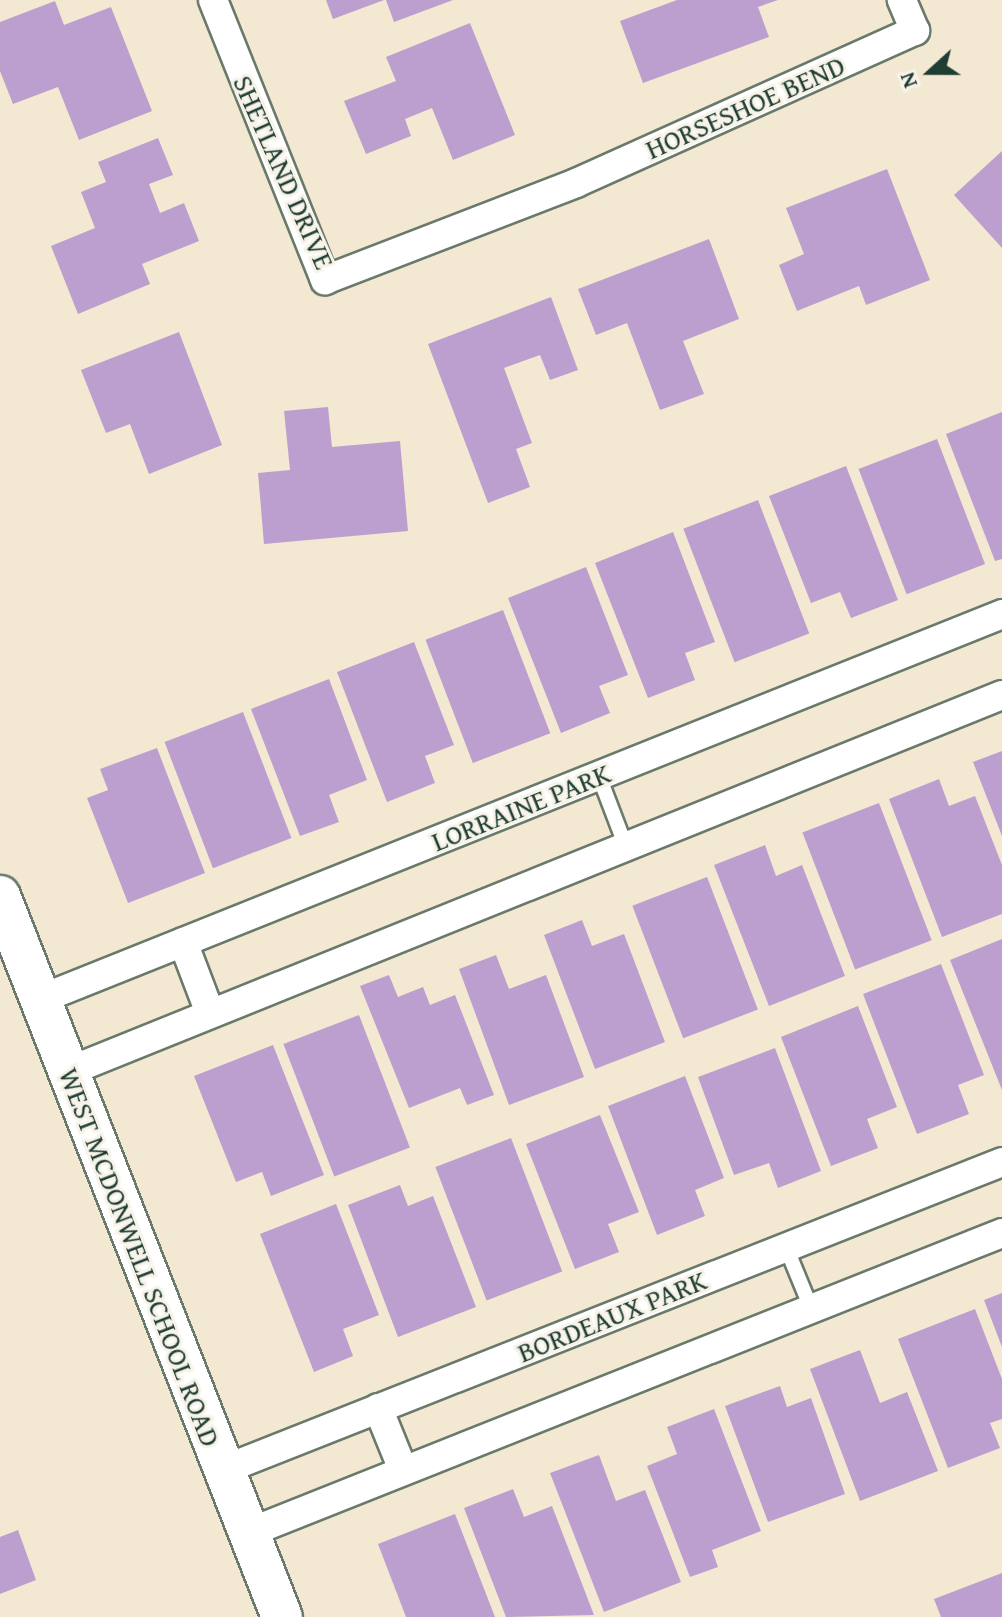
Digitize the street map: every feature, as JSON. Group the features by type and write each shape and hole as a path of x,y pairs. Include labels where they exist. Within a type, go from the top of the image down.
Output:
{"main road":[{"name":"WEST MCDONWELL SCHOOL ROAD","path":"0,896 282,1617"}],"street":[{"name":"SHETLAND DRIVE","path":"213,0 325,280 576,183"},
{"name":"HORSESHOE BEND","path":"576,183 915,31 902,0"},
{"name":"LORRAINE PARK","path":"41,999 1002,614"},
{"path":"67,1072 1002,695"},
{"path":"183,942 210,1013"},
{"name":"BORDEAUX PARK","path":"223,1470 1002,1162"},
{"path":"248,1533 1002,1233"},
{"path":"378,1408 403,1470"}],"lane":[{"path":"599,776 626,847"},
{"path":"786,1247 811,1308"}],"building":[{"path":"326,0 384,0 333,19"},
{"path":"386,0 453,0 394,22"},
{"path":"677,0 778,0 758,7 769,37 643,83 620,21"},
{"path":"55,1 64,25 111,7 152,111 79,140 58,87 13,104 0,71 0,22"},
{"path":"470,23 515,135 453,160 432,108 405,119 411,136 366,154 344,101 396,81 386,57"},
{"path":"158,138 173,175 149,184 160,213 184,203 199,241 142,264 150,284 78,314 51,246 95,228 81,192 106,182 98,162"},
{"path":"1002,151 1002,248 954,195"},
{"path":"887,169 930,280 866,305 859,286 797,311 779,265 804,254 786,208"},
{"path":"709,239 739,319 683,341 704,394 660,410 627,323 596,335 578,289"},
{"path":"551,297 578,370 550,380 540,355 504,368 532,443 516,449 530,487 488,503 428,344"},
{"path":"179,332 222,445 149,474 130,424 106,433 81,370"},
{"path":"328,407 332,447 400,441 408,531 264,544 258,473 290,470 284,411"},
{"path":"1002,412 1002,559 995,561 946,434"},
{"path":"937,439 985,564 907,594 859,469"},
{"path":"846,466 898,600 851,618 840,592 811,603 769,496"},
{"path":"758,500 809,634 735,662 683,529"},
{"path":"673,532 715,642 685,653 695,680 648,698 595,563"},
{"path":"586,567 628,675 599,686 610,713 561,733 508,598"},
{"path":"503,610 550,733 473,763 426,640"},
{"path":"414,642 454,745 425,756 435,783 387,802 337,672"},
{"path":"329,679 367,780 329,795 339,822 300,836 251,709"},
{"path":"243,712 291,838 213,868 165,742"},
{"path":"157,748 205,873 128,903 87,798 108,790 100,769"},
{"path":"1002,751 1002,836 973,762"},
{"path":"939,779 949,806 975,796 1002,865 1002,914 942,937 889,799"},
{"path":"879,803 932,940 855,970 802,832"},
{"path":"765,845 776,876 802,865 845,976 769,1006 714,865"},
{"path":"707,877 758,1010 683,1038 632,906"},
{"path":"582,920 592,946 624,934 665,1042 595,1069 544,935"},
{"path":"1002,939 1002,1090 950,960"},
{"path":"496,955 509,989 546,975 584,1077 509,1105 459,969"},
{"path":"941,964 984,1075 958,1085 969,1114 917,1134 863,994"},
{"path":"389,975 398,997 423,987 430,1005 455,995 494,1095 467,1105 460,1088 409,1108 360,986"},
{"path":"858,1006 897,1107 867,1119 878,1148 831,1166 781,1037"},
{"path":"359,1015 410,1148 334,1177 283,1044"},
{"path":"273,1045 324,1175 271,1196 262,1172 236,1182 194,1076"},
{"path":"775,1048 821,1171 778,1188 769,1163 734,1175 698,1077"},
{"path":"685,1076 724,1178 695,1190 705,1216 657,1235 608,1106"},
{"path":"600,1115 639,1212 608,1224 619,1252 575,1269 526,1144"},
{"path":"511,1138 562,1272 487,1301 435,1167"},
{"path":"400,1185 408,1206 433,1196 476,1307 398,1337 348,1205"},
{"path":"336,1204 379,1315 343,1329 353,1356 314,1372 260,1234"},
{"path":"1002,1293 1002,1347 984,1300"},
{"path":"975,1309 1002,1379 1002,1419 990,1423 1000,1448 948,1468 898,1339"},
{"path":"860,1350 880,1403 907,1392 938,1471 860,1501 810,1369"},
{"path":"780,1386 787,1407 811,1398 845,1494 768,1522 725,1406"},
{"path":"714,1409 761,1531 712,1550 718,1567 690,1577 647,1466 677,1454 667,1427"},
{"path":"599,1455 616,1501 645,1490 681,1582 604,1612 550,1473"},
{"path":"513,1489 524,1517 552,1506 594,1615 506,1617 464,1508"},
{"path":"455,1514 495,1617 406,1617 378,1544"},
{"path":"18,1530 36,1580 0,1594 0,1537"},
{"path":"1002,1573 1002,1617 941,1617 934,1599"}]}
